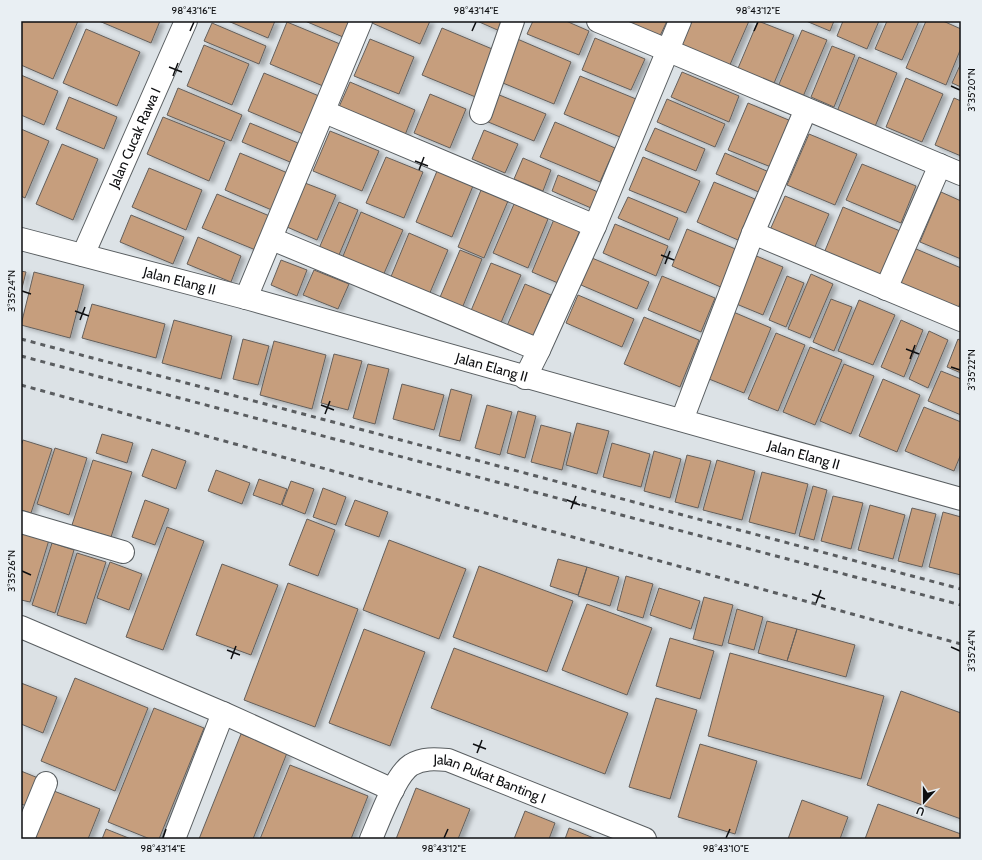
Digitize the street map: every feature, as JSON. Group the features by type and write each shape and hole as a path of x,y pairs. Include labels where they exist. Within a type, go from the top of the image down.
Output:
{"street":[{"name":"Jalan Cucak Rawa I","path":"83,255 186,21"},
{"path":"246,298 325,112 361,21"},
{"path":"481,113 514,21"},
{"path":"598,21 961,174"},
{"path":"525,378 595,226 669,51 680,21"},
{"path":"682,420 753,233 806,109"},
{"path":"325,112 595,226"},
{"path":"886,289 940,165"},
{"path":"753,233 961,320"},
{"name":"Jalan Elang II","path":"21,239 246,298 525,378 960,497"},
{"path":"272,239 539,350"},
{"path":"21,522 123,552"},
{"path":"21,627 223,714 393,790"},
{"path":"174,839 223,714"},
{"name":"Jalan Pukat Banting I","path":"372,839 393,790 410,766 422,760 448,760 645,839"},
{"path":"23,839 46,783"}],"building":[{"path":"21,21 78,21 53,79 21,65"},
{"path":"99,21 160,21 151,43"},
{"path":"228,21 275,21 268,38"},
{"path":"305,21 350,21 343,37"},
{"path":"373,21 430,21 420,44 372,23"},
{"path":"477,21 507,21 502,32"},
{"path":"533,21 566,21 589,31 579,55 527,34"},
{"path":"628,21 667,21 659,38 627,25"},
{"path":"692,21 749,21 729,67 681,47"},
{"path":"758,21 794,35 772,88 736,73"},
{"path":"806,21 834,21 830,31"},
{"path":"843,21 879,21 867,49 837,36"},
{"path":"887,21 919,21 902,60 875,49"},
{"path":"926,21 943,21 961,29 961,48 946,85 906,68"},
{"path":"287,22 340,44 323,86 270,64"},
{"path":"212,23 266,46 259,64 204,41"},
{"path":"442,28 497,51 478,98 422,75"},
{"path":"86,29 140,52 117,106 63,83"},
{"path":"802,30 827,40 802,99 777,89"},
{"path":"515,38 571,62 554,104 498,81"},
{"path":"595,38 645,59 631,90 582,70"},
{"path":"370,39 414,57 399,94 354,76"},
{"path":"204,45 249,64 232,105 187,86"},
{"path":"832,46 855,55 834,107 811,97"},
{"path":"859,57 897,73 874,129 836,114"},
{"path":"961,63 961,87 952,83"},
{"path":"682,72 739,96 729,122 671,97"},
{"path":"264,73 319,96 303,134 248,111"},
{"path":"21,75 58,91 44,125 21,115"},
{"path":"580,76 636,99 620,137 564,114"},
{"path":"906,78 943,94 922,142 886,127"},
{"path":"350,82 415,110 405,135 339,107"},
{"path":"178,88 242,115 231,141 167,115"},
{"path":"492,92 546,114 534,141 481,119"},
{"path":"430,94 466,109 450,148 414,133"},
{"path":"69,97 117,117 104,149 56,129"},
{"path":"954,98 961,101 961,156 935,145"},
{"path":"667,99 725,124 715,147 657,122"},
{"path":"748,103 791,121 771,167 728,150"},
{"path":"163,117 225,142 209,181 147,154"},
{"path":"555,122 615,148 600,182 540,157"},
{"path":"250,123 298,143 290,162 242,142"},
{"path":"655,128 705,149 696,171 645,150"},
{"path":"21,129 49,141 25,198 21,196"},
{"path":"484,130 518,144 505,173 472,159"},
{"path":"330,131 379,151 362,191 313,171"},
{"path":"809,134 857,154 835,205 787,185"},
{"path":"62,144 98,159 73,220 36,204"},
{"path":"240,153 290,174 274,211 225,190"},
{"path":"725,153 769,172 761,193 716,174"},
{"path":"386,157 423,172 404,218 366,203"},
{"path":"643,157 700,181 686,213 629,190"},
{"path":"523,158 551,170 543,191 514,179"},
{"path":"862,164 916,186 901,223 846,200"},
{"path":"149,168 202,190 186,230 132,207"},
{"path":"437,171 473,186 452,237 416,222"},
{"path":"558,175 598,192 591,208 552,191"},
{"path":"714,182 755,199 738,240 697,222"},
{"path":"305,183 336,195 317,240 287,227"},
{"path":"481,190 508,201 484,258 458,247"},
{"path":"941,192 961,201 961,259 920,242"},
{"path":"217,194 272,217 258,251 202,228"},
{"path":"785,196 829,214 814,249 770,230"},
{"path":"628,197 678,218 669,240 618,218"},
{"path":"339,202 358,210 336,262 317,253"},
{"path":"514,204 548,219 528,268 493,253"},
{"path":"843,207 900,231 881,277 824,253"},
{"path":"361,212 403,230 382,278 341,261"},
{"path":"557,212 583,223 558,283 532,272"},
{"path":"131,215 184,237 173,264 120,242"},
{"path":"615,224 668,246 656,276 603,253"},
{"path":"687,229 738,250 723,288 672,266"},
{"path":"409,233 448,250 429,295 390,279"},
{"path":"198,237 241,256 231,282 187,264"},
{"path":"909,246 961,268 961,301 957,311 893,284"},
{"path":"460,250 482,259 461,311 438,302"},
{"path":"754,255 783,267 763,315 734,303"},
{"path":"592,258 649,282 637,309 581,285"},
{"path":"281,260 307,270 297,296 271,285"},
{"path":"491,263 521,275 500,325 470,313"},
{"path":"314,270 349,284 338,309 303,295"},
{"path":"21,271 26,272 21,292"},
{"path":"34,272 84,285 70,338 21,325"},
{"path":"811,274 833,284 810,338 788,329"},
{"path":"662,276 715,298 701,332 648,310"},
{"path":"787,276 804,283 786,327 769,320"},
{"path":"525,284 551,295 532,339 506,328"},
{"path":"578,295 634,319 622,347 566,323"},
{"path":"831,299 852,307 834,351 813,342"},
{"path":"859,300 895,315 873,365 838,351"},
{"path":"92,304 165,324 156,358 82,338"},
{"path":"731,311 771,328 744,393 704,377"},
{"path":"644,317 699,340 680,387 624,364"},
{"path":"174,320 232,336 221,379 162,363"},
{"path":"901,320 923,330 904,377 881,367"},
{"path":"929,331 948,340 928,388 909,379"},
{"path":"776,333 805,345 778,411 748,399"},
{"path":"243,339 269,346 258,385 233,379"},
{"path":"958,339 961,341 961,373 947,367"},
{"path":"274,341 326,355 312,409 260,395"},
{"path":"810,347 842,360 815,425 783,412"},
{"path":"334,354 362,361 348,410 321,403"},
{"path":"368,364 389,369 375,424 353,418"},
{"path":"844,364 874,376 851,434 820,421"},
{"path":"941,371 961,379 961,415 928,401"},
{"path":"883,379 920,395 897,452 859,436"},
{"path":"402,384 444,395 434,430 393,419"},
{"path":"451,389 472,395 460,441 439,436"},
{"path":"487,405 512,412 500,455 475,448"},
{"path":"924,407 961,422 961,454 954,471 905,451"},
{"path":"518,411 536,416 525,458 507,453"},
{"path":"577,423 609,431 597,474 566,465"},
{"path":"541,425 571,433 562,470 531,462"},
{"path":"102,434 133,443 127,463 96,453"},
{"path":"23,440 52,449 31,513 21,510 21,446"},
{"path":"612,443 650,454 641,487 603,477"},
{"path":"55,448 87,458 69,515 37,504"},
{"path":"152,449 186,461 176,489 142,476"},
{"path":"654,451 681,459 670,498 644,491"},
{"path":"687,455 711,461 698,508 675,502"},
{"path":"93,460 132,472 111,537 72,525"},
{"path":"717,460 755,471 742,520 703,510"},
{"path":"216,470 250,483 242,504 208,491"},
{"path":"762,472 808,484 795,534 749,522"},
{"path":"259,479 287,489 281,505 253,495"},
{"path":"291,481 314,489 305,514 282,505"},
{"path":"813,486 827,490 814,540 799,536"},
{"path":"323,488 346,497 336,525 313,517"},
{"path":"833,496 863,503 851,549 821,541"},
{"path":"145,500 169,509 155,545 132,537"},
{"path":"355,500 388,512 379,537 345,525"},
{"path":"870,505 905,515 893,559 858,550"},
{"path":"912,508 936,514 922,567 898,561"},
{"path":"943,512 961,517 961,575 929,567"},
{"path":"307,519 335,530 318,576 289,565"},
{"path":"167,527 204,541 163,650 126,637"},
{"path":"21,531 49,540 30,602 21,600"},
{"path":"389,540 466,569 439,639 363,610"},
{"path":"52,543 74,550 55,613 32,605"},
{"path":"77,553 106,562 86,624 57,615"},
{"path":"558,559 587,567 578,595 550,586"},
{"path":"110,562 142,574 129,610 97,598"},
{"path":"222,564 278,585 251,655 196,635"},
{"path":"479,566 573,601 547,672 453,637"},
{"path":"587,567 619,577 610,606 578,596"},
{"path":"626,576 653,584 643,618 617,610"},
{"path":"288,583 358,609 315,727 244,700"},
{"path":"659,588 700,601 691,629 650,615"},
{"path":"704,597 733,605 722,646 693,639"},
{"path":"587,604 652,628 627,695 562,670"},
{"path":"737,609 763,617 754,650 728,643"},
{"path":"767,621 797,629 787,661 758,653"},
{"path":"364,629 425,652 390,746 329,723"},
{"path":"797,629 855,645 846,677 787,661"},
{"path":"670,638 714,651 700,699 656,686"},
{"path":"454,648 628,713 605,774 431,708"},
{"path":"730,653 884,696 861,779 708,736"},
{"path":"75,678 148,708 115,791 41,761"},
{"path":"21,683 57,697 43,733 21,724"},
{"path":"901,691 961,713 961,819 867,785"},
{"path":"656,698 697,710 670,799 629,787"},
{"path":"154,708 204,728 159,839 150,839 108,822"},
{"path":"241,734 287,753 253,839 199,839"},
{"path":"700,744 757,761 735,834 678,817"},
{"path":"290,765 368,796 351,839 260,839"},
{"path":"21,771 43,780 32,808 21,804"},
{"path":"416,788 470,809 458,839 396,839"},
{"path":"54,791 100,809 88,839 35,839"},
{"path":"802,800 848,817 840,839 788,839"},
{"path":"878,804 961,834 961,839 865,839"},
{"path":"525,811 555,823 549,839 514,839"},
{"path":"569,828 596,839 565,839"},
{"path":"106,829 131,839 102,839"}],"railway":[{"path":"21,339 961,589"},
{"path":"21,356 961,605"},
{"path":"21,385 961,644"}]}
